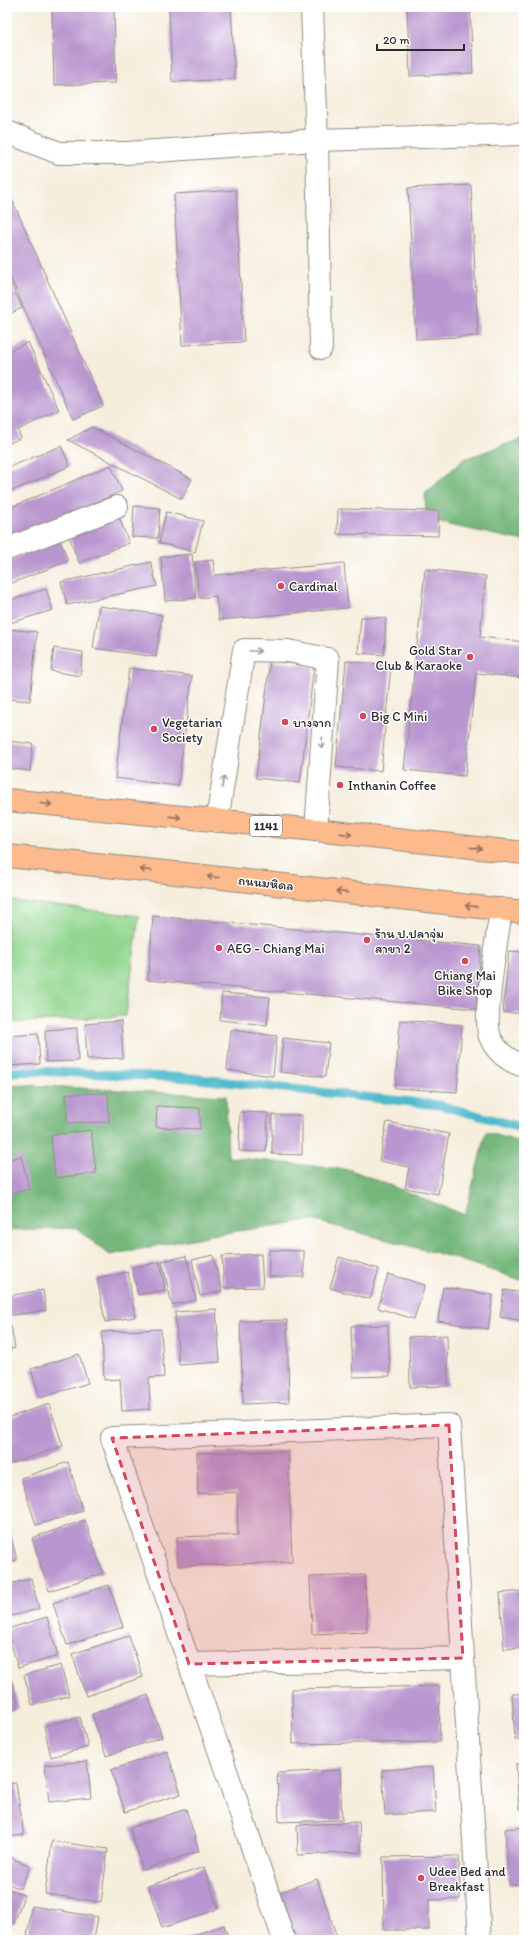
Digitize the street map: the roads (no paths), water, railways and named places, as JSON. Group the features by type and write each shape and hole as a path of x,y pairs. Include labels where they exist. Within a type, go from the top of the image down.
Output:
{"main road":[{"name":"1141","path":"7,800 316,830 524,853"},
{"name":"ถนนมหิดล","path":"7,856 524,912"}],"street":[{"path":"312,7 317,140 320,348"},
{"path":"7,132 59,153 127,153 317,140 524,134"},
{"path":"7,549 117,507"},
{"path":"217,821 244,650 288,651 328,659 316,830"},
{"path":"501,909 488,1012 490,1037 504,1057 524,1066"},
{"path":"284,1940 112,1438 449,1425 480,1940"},
{"path":"190,1664 463,1658"}],"waterway":[{"path":"7,1072 37,1071 190,1078 439,1105 524,1128"}],"place":[{"name":"Cardinal","path":"281,586"},
{"name":"Gold Star Club & Karaoke","path":"470,657"},
{"name":"Big C Mini","path":"363,716"},
{"name":"บางจาก","path":"285,722"},
{"name":"Vegetarian Society","path":"154,729"},
{"name":"Inthanin Coffee","path":"340,785"},
{"name":"ร้าน ป.ปลาจุ่ม สาขา 2","path":"367,940"},
{"name":"AEG - Chiang Mai","path":"219,948"},
{"name":"Chiang Mai Bike Shop","path":"465,961"},
{"name":"Udee Bed and Breakfast","path":"421,1878"}]}
